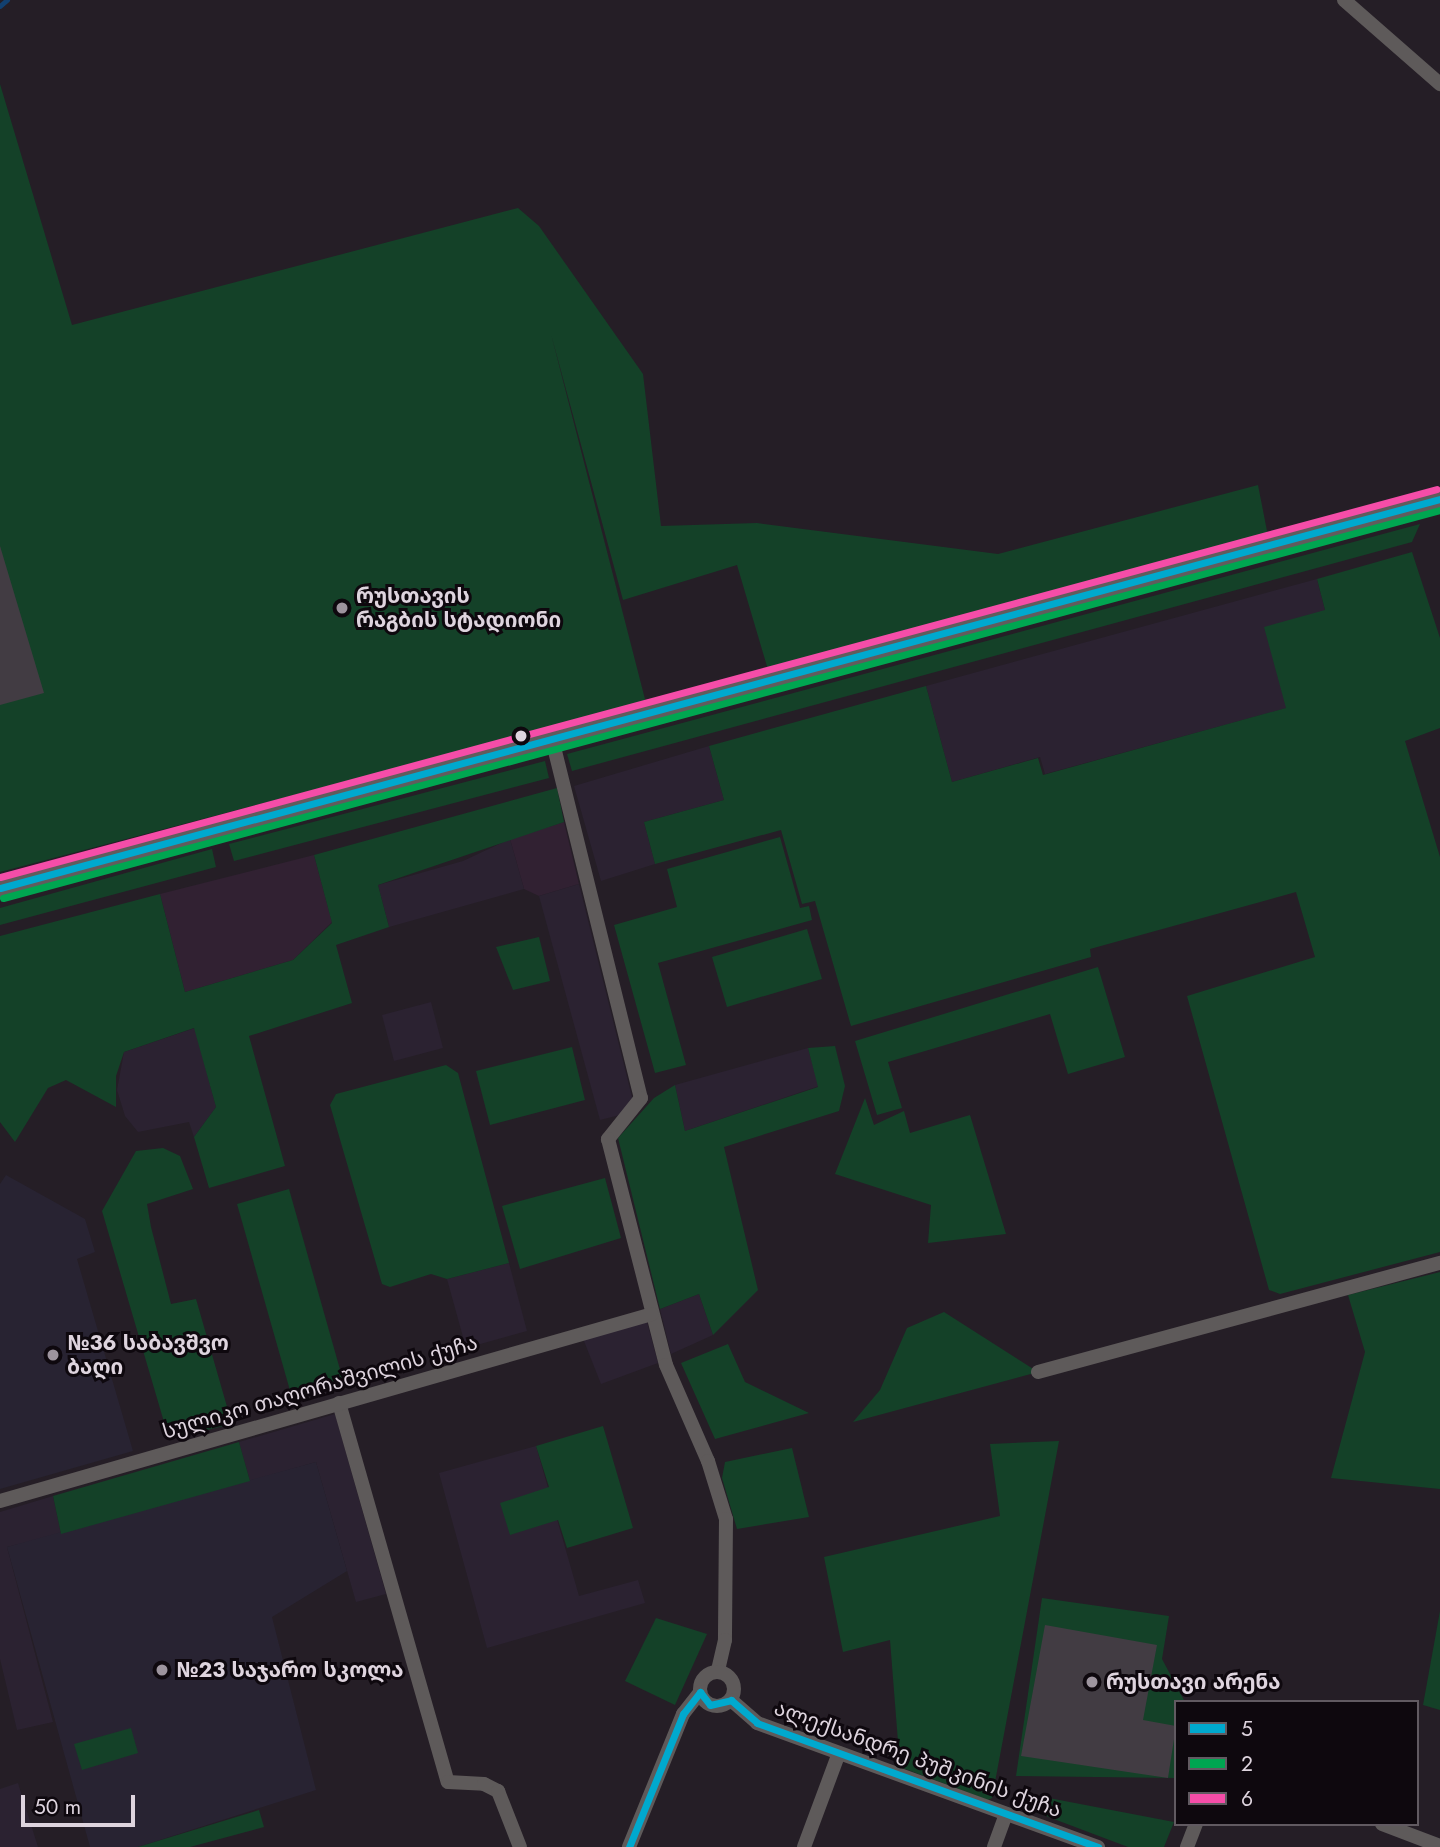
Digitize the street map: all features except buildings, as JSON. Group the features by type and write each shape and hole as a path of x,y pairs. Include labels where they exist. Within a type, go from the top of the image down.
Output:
{"main road":[{"path":"0,887 1439,500"}],"street":[{"path":"1344,0 1440,84"},
{"path":"552,739 640,1098 608,1139 666,1365 708,1461 726,1519 725,1640 718,1671"},
{"path":"1038,1372 1440,1263"},
{"name":"სულიკო თაღორაშვილის ქუჩა","path":"0,1501 652,1314"},
{"path":"338,1403 449,1782 484,1784 498,1791 520,1847"},
{"path":"629,1847 683,1714 700,1692 704,1678 718,1671"},
{"path":"700,1692 710,1705 731,1700 734,1684 718,1671"},
{"name":"ალექსანდრე პუშკინის ქუჩა","path":"731,1700 757,1723 1098,1847"},
{"path":"804,1847 839,1753"},
{"path":"994,1847 1006,1814"},
{"path":"1187,1847 1195,1826"},
{"path":"1387,1826 1440,1846"}],"shaded area":[{"path":"1317,579 1325,610 1287,708 1045,774 1040,757 952,782 926,686"},
{"path":"709,746 724,800 644,822 655,864 601,881 574,786"},
{"path":"564,822 579,884 539,896 524,889 510,839"},
{"path":"510,839 524,889 389,927 378,885 463,861"},
{"path":"314,855 332,922 293,960 185,992 160,894"},
{"path":"579,884 633,1101 624,1114 600,1120 539,896"},
{"path":"431,1002 443,1048 394,1061 382,1015"},
{"path":"195,1028 216,1107 194,1137 189,1122 138,1132 125,1116 117,1090 124,1052"},
{"path":"808,1048 819,1086 685,1131 675,1085"},
{"name":"№36 საბავშვო ბაღი","path":"6,1175 85,1219 95,1252 77,1259 133,1451 0,1489 0,1184"},
{"path":"509,1263 527,1331 466,1348 447,1279"},
{"path":"699,1294 713,1335 671,1354 660,1309"},
{"path":"646,1318 658,1363 601,1384 582,1336"},
{"path":"335,1414 386,1594 356,1602 316,1462 250,1481 239,1442"},
{"path":"536,1446 579,1596 638,1580 645,1603 487,1648 439,1473"},
{"name":"№23 საჯარო სკოლა","path":"316,1462 347,1571 272,1617 316,1790 138,1847 90,1847 7,1547"},
{"path":"53,1496 61,1534 7,1547 53,1722 17,1730 0,1659 0,1512"},
{"path":"18,1783 38,1847 0,1847 0,1789"}],"green space":[{"name":"რუსთავის რაგბის სტადიონი","path":"0,84 72,325 518,208 539,226 643,374 661,526 757,523 998,554 1258,485 1268,536 769,673 737,565 623,600 551,334 646,703 0,872"},
{"path":"1420,524 1412,542 572,771 567,754"},
{"path":"1412,552 1440,638 1440,728 1405,741 1440,857 1440,1252 1280,1294 1269,1290 1187,996 1315,957 1296,892 1090,949 1091,957 851,1026 815,901 802,904 781,830 655,864 644,822 724,800 709,746 926,686 952,782 1038,758 1043,775 1286,708 1264,627 1325,610 1317,579"},
{"path":"545,761 549,778 234,861 229,844"},
{"path":"557,788 564,822 378,885 389,927 336,945 352,1003 249,1036 285,1166 209,1188 194,1137 216,1107 194,1028 124,1052 116,1076 116,1107 66,1080 48,1088 15,1142 0,1122 0,936 160,894 185,992 293,960 332,923 314,855"},
{"path":"780,837 800,908 809,906 812,920 658,963 686,1065 655,1073 614,925 677,907 667,869"},
{"path":"212,849 216,867 0,925 0,908"},
{"path":"807,929 822,979 727,1007 712,957"},
{"path":"539,937 550,981 513,990 496,947"},
{"path":"1098,967 1125,1057 1068,1074 1050,1014 888,1062 902,1108 877,1115 855,1041"},
{"path":"835,1046 845,1086 839,1111 724,1147 758,1290 713,1335 699,1294 660,1309 618,1138 654,1098 675,1085 685,1131 818,1087 808,1048"},
{"path":"572,1047 585,1100 490,1125 476,1071"},
{"path":"446,1065 458,1073 509,1263 447,1279 431,1274 390,1287 382,1284 330,1105 336,1094"},
{"path":"865,1098 874,1125 904,1111 910,1133 970,1115 1006,1234 928,1243 931,1205 835,1174"},
{"path":"163,1148 180,1156 193,1189 147,1204 151,1227 171,1304 196,1299 232,1424 169,1439 102,1211 136,1151"},
{"path":"605,1178 621,1238 520,1269 502,1206"},
{"path":"289,1189 343,1380 291,1394 237,1204"},
{"path":"1440,1272 1440,1489 1331,1478 1365,1352 1348,1295"},
{"path":"944,1312 1038,1372 853,1422 880,1390 907,1328"},
{"path":"728,1344 745,1382 809,1413 715,1439 681,1363"},
{"path":"603,1426 633,1528 567,1548 558,1520 510,1535 500,1503 549,1487 536,1446"},
{"path":"1059,1441 992,1798 988,1800 900,1767 890,1640 843,1652 824,1557 1000,1516 990,1444"},
{"path":"239,1442 250,1481 61,1534 53,1496"},
{"path":"792,1448 809,1517 737,1529 722,1478 725,1462"},
{"name":"რუსთავი არენა","path":"1042,1598 1169,1616 1162,1659 1184,1700 1174,1700 1174,1778 1016,1776"},
{"path":"1440,1611 1440,1710 1423,1705"},
{"path":"656,1618 707,1634 675,1705 625,1681"},
{"path":"131,1728 138,1753 82,1770 74,1744"},
{"path":"1028,1794 1174,1822 1164,1847 1128,1847 1022,1807"},
{"path":"259,1810 264,1827 190,1847 138,1847"}],"waterway":[{"path":"0,6 7,0"}],"transit line":[{"name":"6","path":"0,877 1437,489"},
{"name":"5","path":"0,888 1440,499"},
{"name":"2","path":"3,898 1440,510"},
{"name":"5","path":"629,1847 683,1714 700,1692 710,1705 731,1700 757,1723 1098,1847"}],"place":[{"name":"რუსთავის რაგბის სტადიონი","path":"342,608"},
{"name":"№36 საბავშვო ბაღი","path":"53,1355"},
{"name":"№23 საჯარო სკოლა","path":"162,1670"},
{"name":"რუსთავი არენა","path":"1092,1682"}]}
